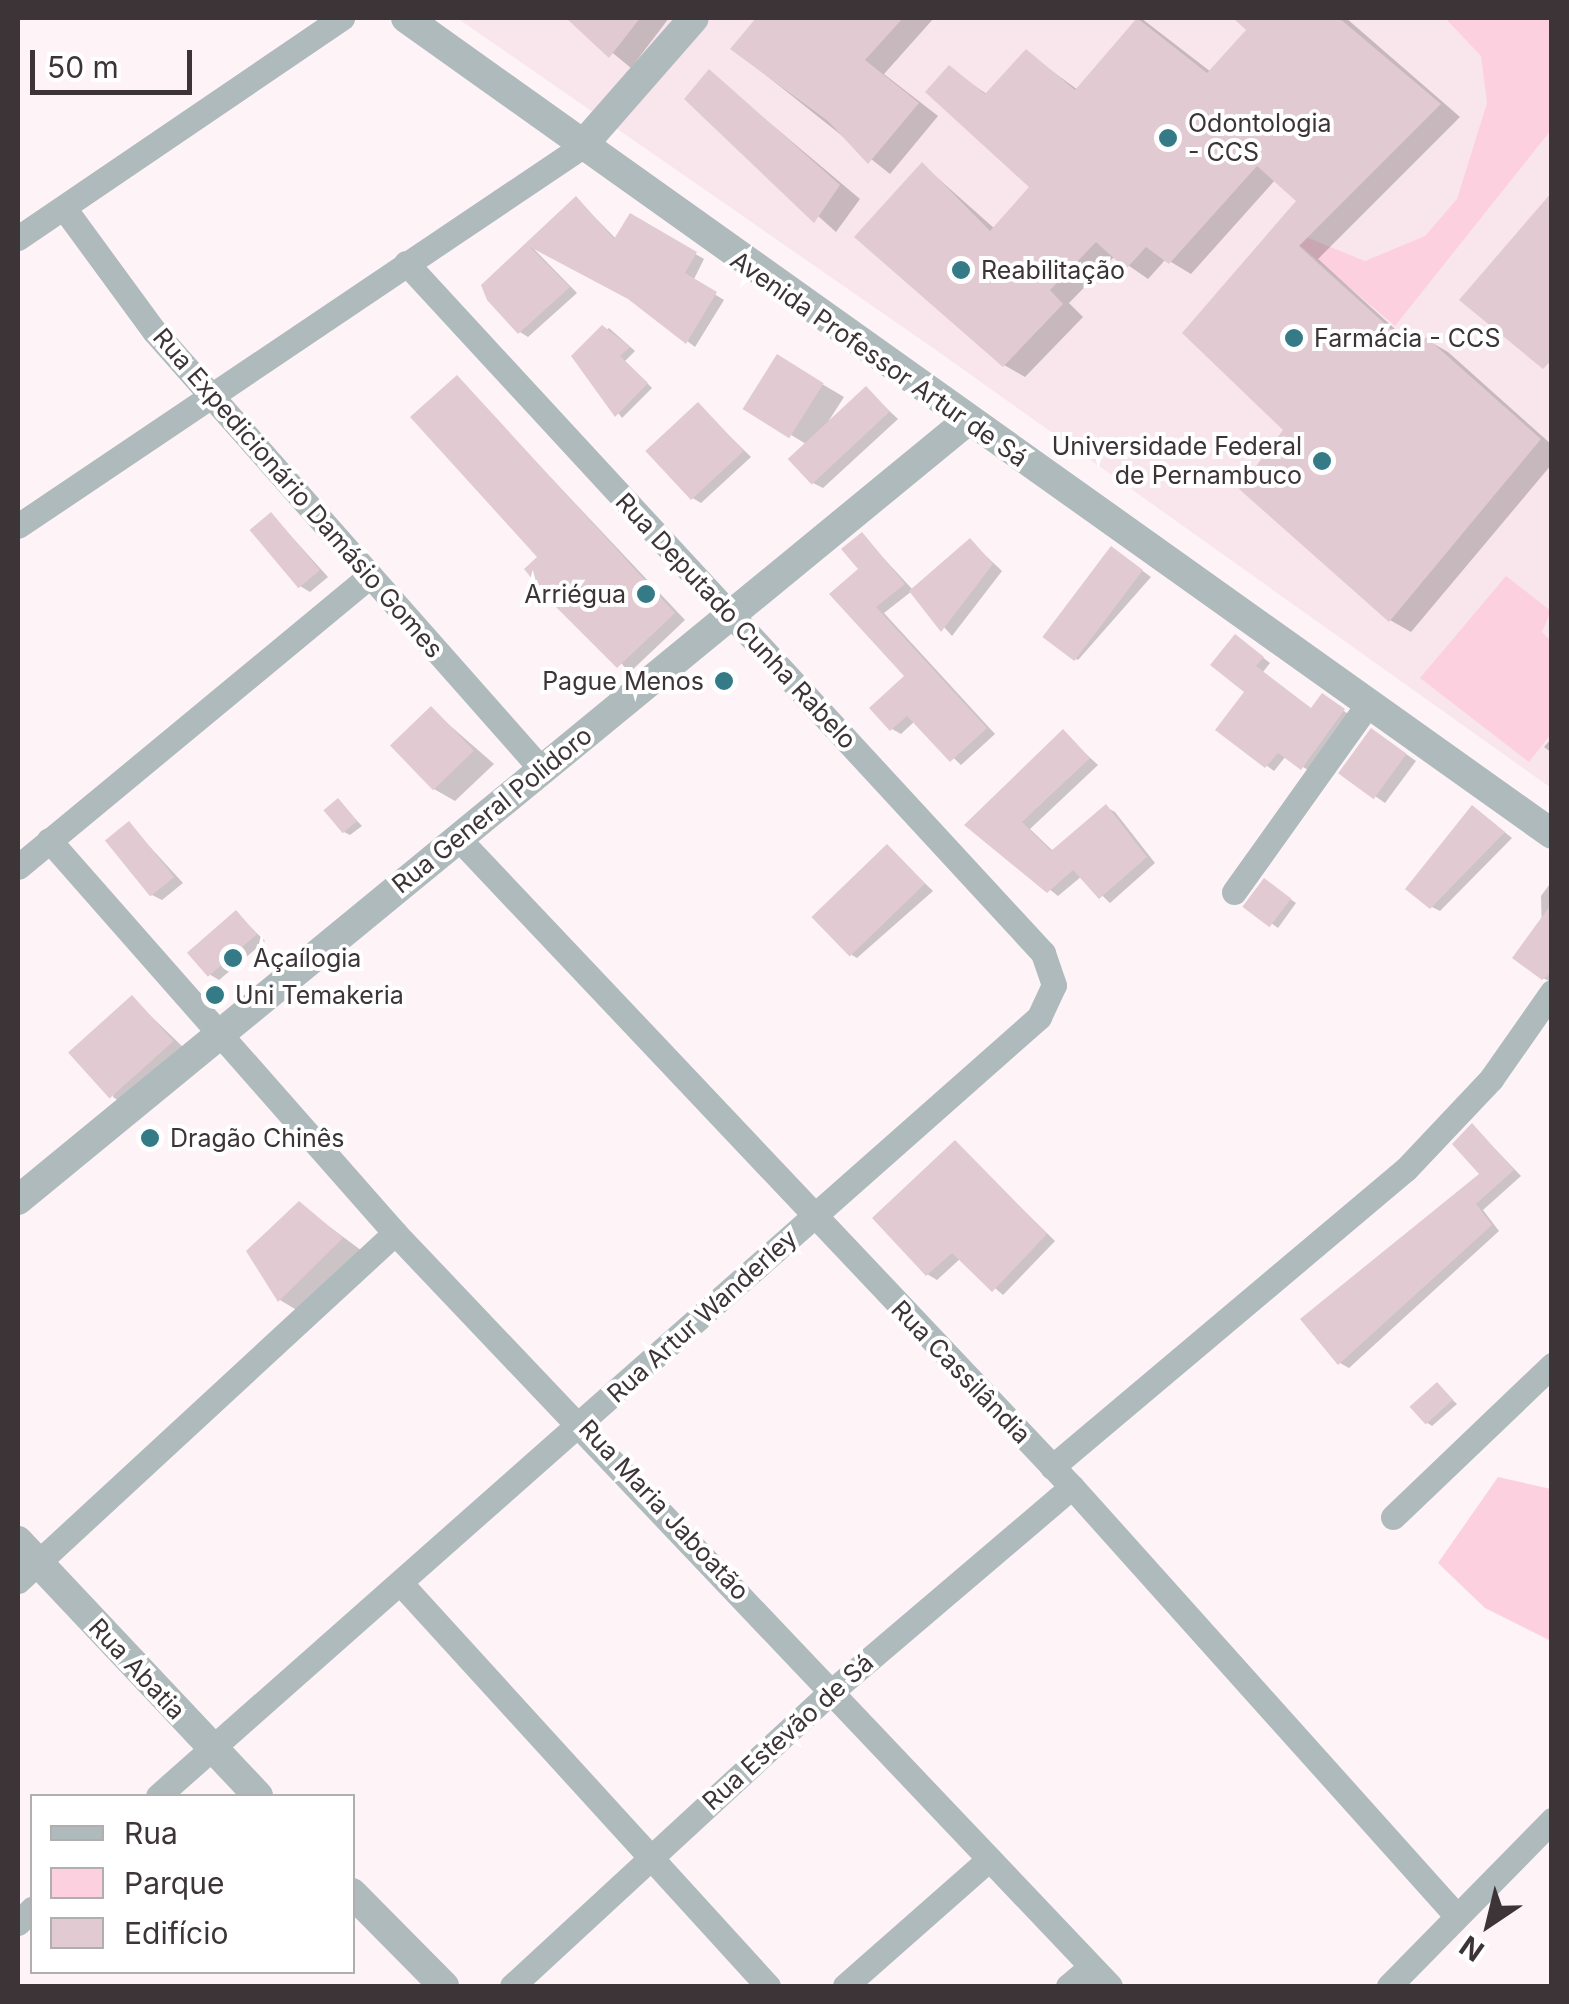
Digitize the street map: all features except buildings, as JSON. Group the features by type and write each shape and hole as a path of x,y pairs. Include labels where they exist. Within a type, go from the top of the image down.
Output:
{"street":[{"path":"18,238 342,18"},
{"name":"Avenida Professor Artur de Sá","path":"406,18 581,147 1552,834"},
{"path":"18,526 581,147 694,18"},
{"name":"Rua Expedicionário Damásio Gomes","path":"64,208 213,396 542,770"},
{"name":"Rua Deputado Cunha Rabelo","path":"406,263 1043,953 1054,985"},
{"name":"Rua General Polidoro","path":"18,1200 967,421"},
{"path":"18,867 370,576"},
{"path":"1234,892 1370,703"},
{"name":"Rua Cassilândia","path":"458,838 813,1218 1072,1487 1455,1914"},
{"name":"Rua Maria Jaboatão","path":"50,840 216,1036 395,1233 582,1424 1110,1986"},
{"name":"Rua Artur Wanderley","path":"160,1794 404,1587 1039,1017 1054,985"},
{"path":"1052,1467 1406,1169 1491,1080 1552,992"},
{"path":"24,1561 395,1233"},
{"path":"1393,1517 1552,1365"},
{"name":"Rua Estevão de Sá","path":"512,1986 832,1690 1072,1487"},
{"name":"Rua Abatia","path":"24,1561 256,1794"},
{"path":"404,1587 768,1986"},
{"path":"1389,1986 1455,1914 1552,1820"},
{"path":"845,1986 989,1859"},
{"path":"355,1896 444,1986"},
{"path":"1068,1986 1090,1967"}],"shaded area":[{"name":"Universidade Federal de Pernambuco","path":"457,18 1551,18 1551,788 933,348"}],"green space":[{"path":"1445,18 1551,18 1551,130 1395,326 1276,225 1365,261 1425,236 1457,199 1487,103 1481,56"},
{"path":"1506,576 1551,611 1542,632 1551,641 1551,734 1529,762 1420,678"},
{"path":"1498,1477 1551,1489 1551,1641 1485,1608 1438,1563"}],"place":[{"name":"Odontologia - CCS","path":"1168,138"},
{"name":"Reabilitação","path":"961,270"},
{"name":"Farmácia - CCS","path":"1294,338"},
{"name":"Universidade Federal de Pernambuco","path":"1322,461"},
{"name":"Arriégua","path":"646,594"},
{"name":"Pague Menos","path":"724,681"},
{"name":"Açaílogia","path":"233,958"},
{"name":"Uni Temakeria","path":"215,995"},
{"name":"Dragão Chinês","path":"150,1138"}]}
